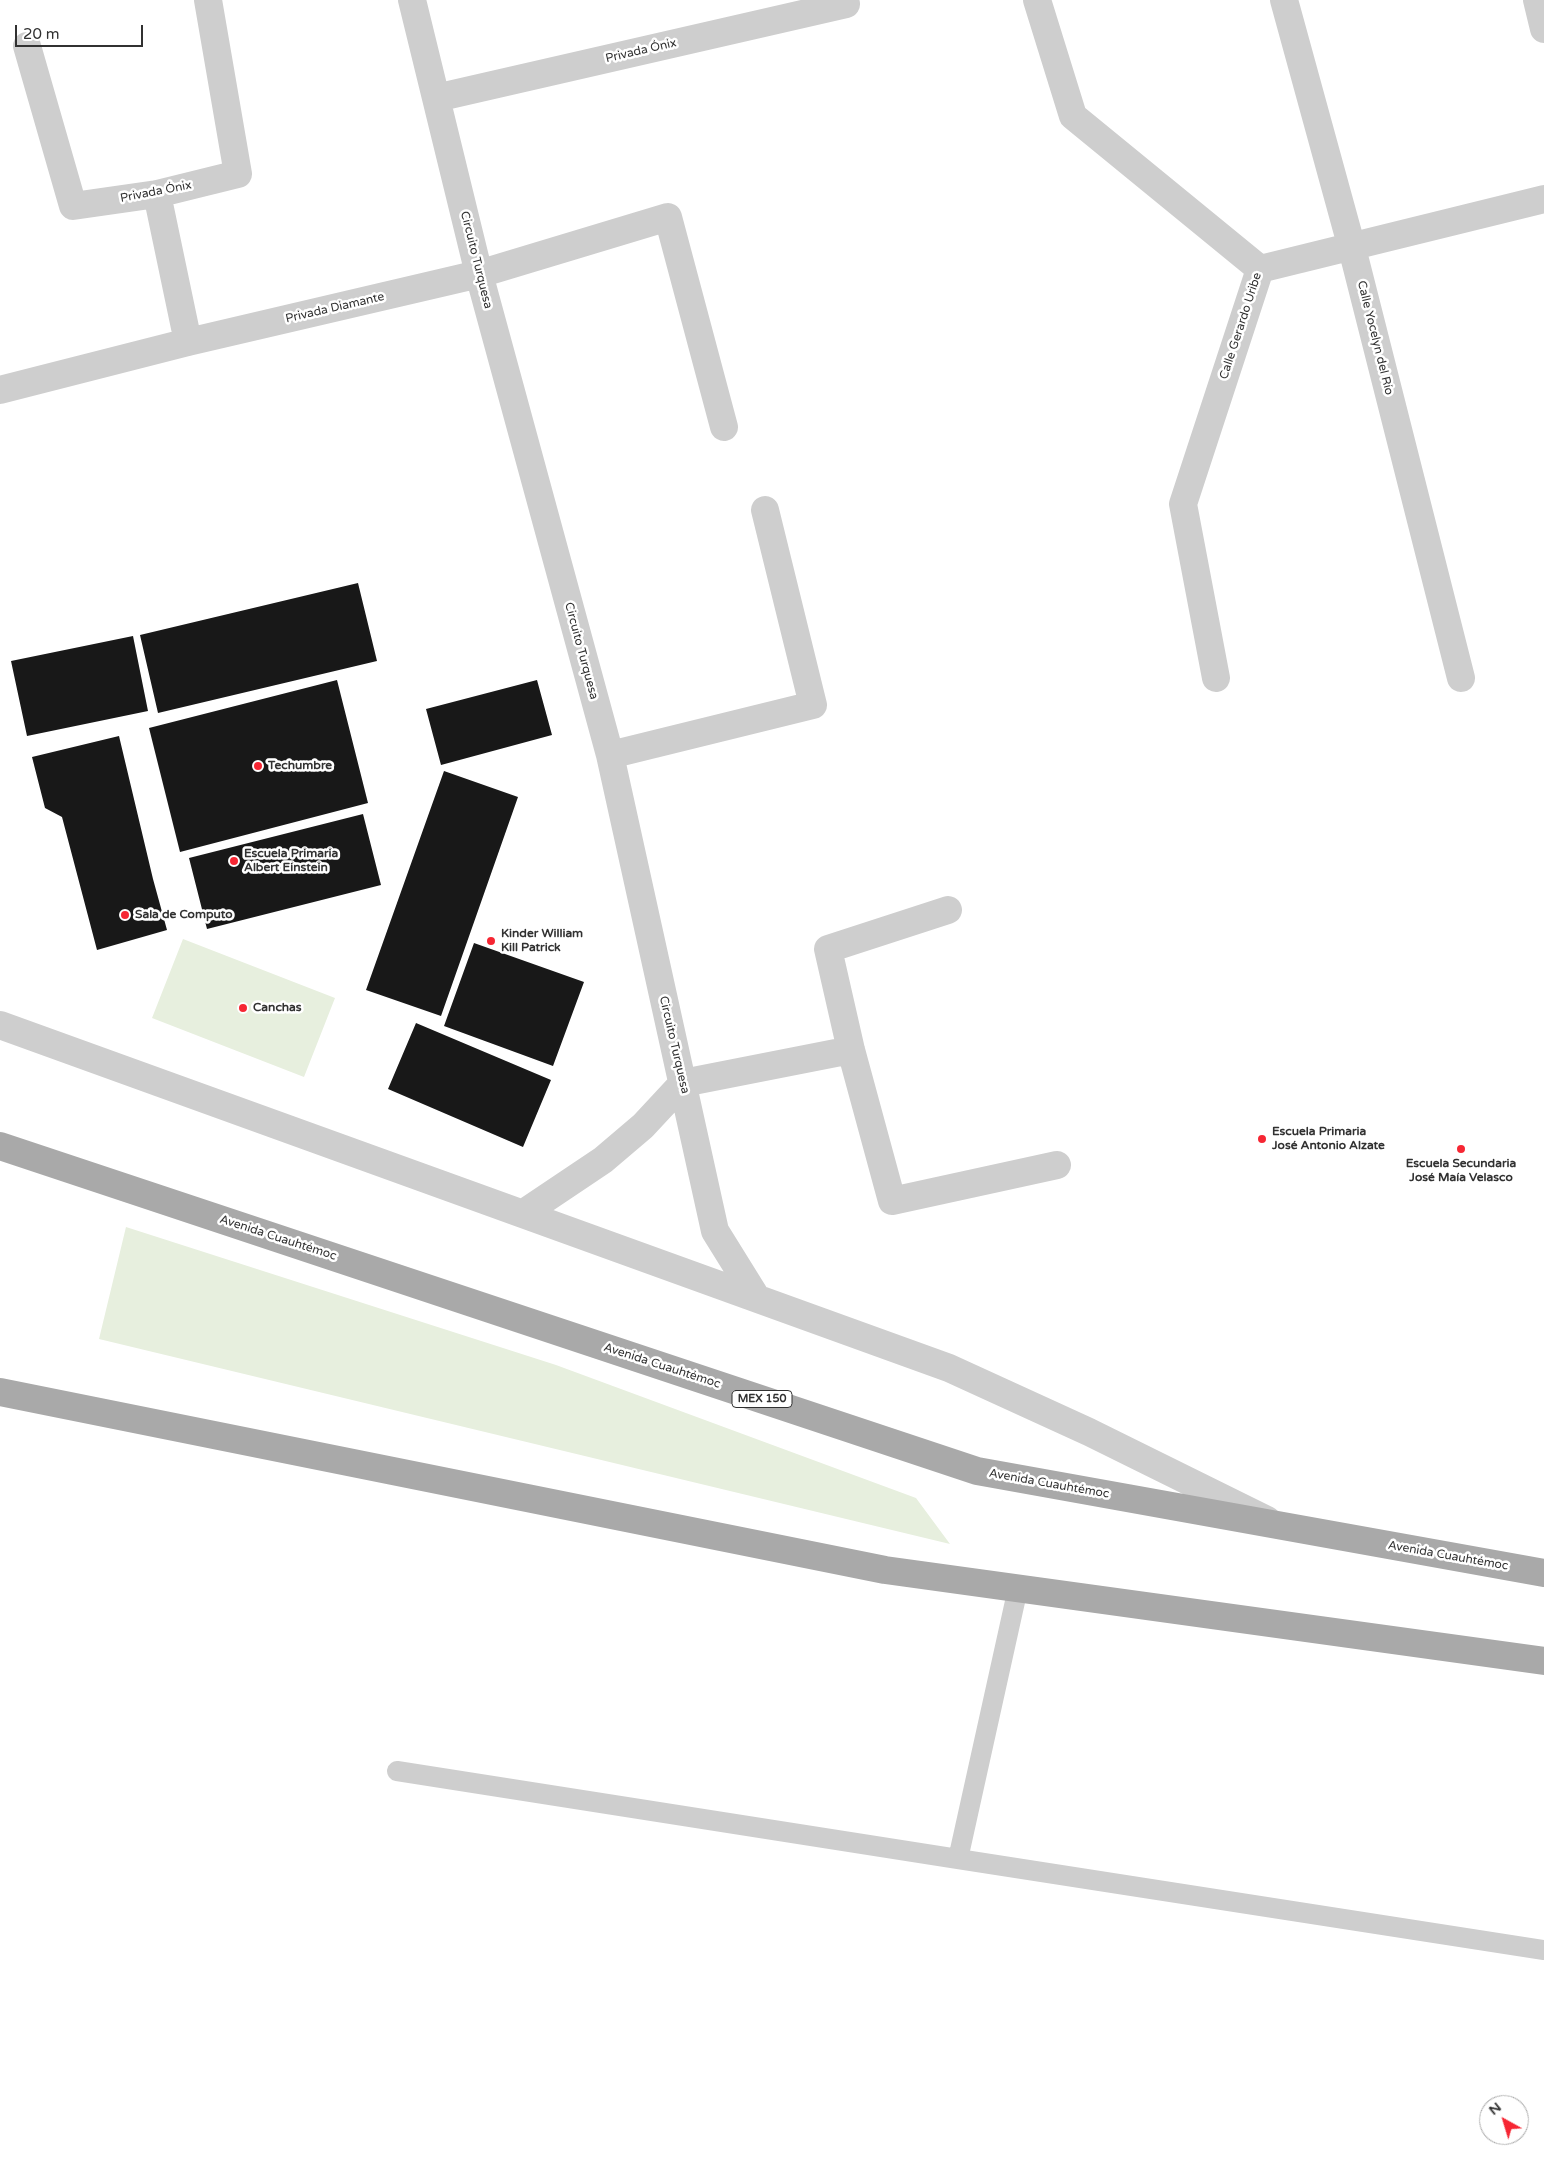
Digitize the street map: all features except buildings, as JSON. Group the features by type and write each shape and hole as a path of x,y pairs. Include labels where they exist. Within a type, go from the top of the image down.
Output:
{"main road":[{"name":"Avenida Cuauhtémoc","path":"0,1146 977,1471 1544,1573"},
{"path":"0,1392 885,1570 1544,1661"}],"street":[{"name":"Privada Ónix","path":"27,46 73,206 157,194 238,174 208,0"},
{"name":"Circuito Turquesa","path":"412,0 479,274 610,756 715,1231 756,1297"},
{"name":"Calle Gerardo Uribe","path":"1037,0 1073,116 1260,269 1183,504 1216,678"},
{"name":"Calle Yocelyn del Río","path":"1284,0 1352,248 1461,678"},
{"path":"1537,0 1544,29"},
{"name":"Privada Ónix","path":"436,98 846,4"},
{"path":"157,194 188,342"},
{"path":"1260,269 1352,248 1544,199"},
{"name":"Privada Diamante","path":"0,390 188,342 479,274 668,217 724,427"},
{"path":"610,756 812,705 765,510"},
{"path":"948,910 828,949 851,1050 892,1201 1057,1165"},
{"path":"0,1025 949,1368 1089,1432 1278,1525"},
{"path":"524,1213 603,1160 643,1126 683,1083 851,1050"}],"lane":[{"path":"958,1859 1018,1588"},
{"path":"397,1772 1544,1950"}],"green space":[{"name":"Canchas","path":"183,939 335,998 304,1077 152,1018"},
{"path":"126,1227 556,1365 916,1498 950,1544 99,1339"}],"place":[{"name":"Techumbre","path":"258,766"},
{"name":"Escuela Primaria Albert Einstein","path":"234,861"},
{"name":"Sala de Computo","path":"125,915"},
{"name":"Kinder William Kill Patrick","path":"491,941"},
{"name":"Canchas","path":"243,1008"},
{"name":"Escuela Primaria José Antonio Alzate","path":"1262,1139"},
{"name":"Escuela Secundaria José Maía Velasco","path":"1461,1149"}]}
